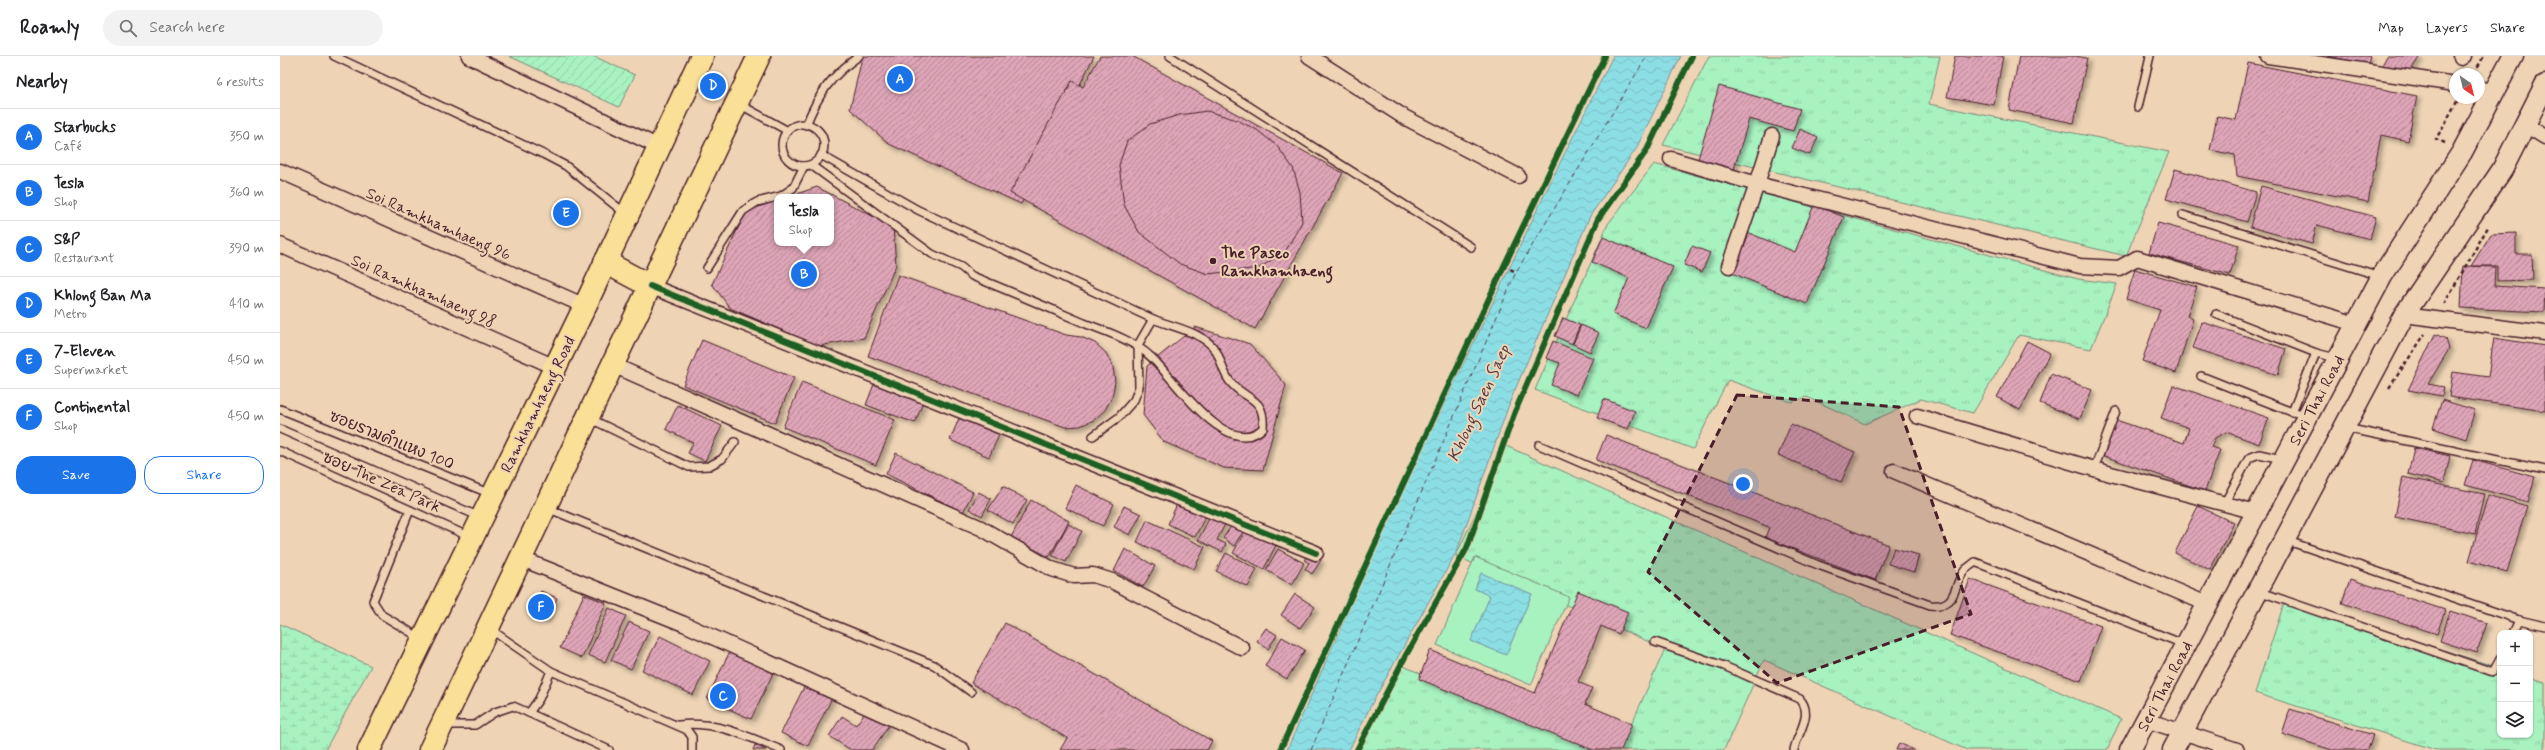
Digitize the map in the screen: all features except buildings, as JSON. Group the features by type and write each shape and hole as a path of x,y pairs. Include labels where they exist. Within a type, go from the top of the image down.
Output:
{"main road":[{"path":"430,750 522,559 759,56"},
{"name":"Seri Thai Road","path":"2130,750 2284,460 2300,413 2338,358 2382,276 2462,152 2486,90 2513,56"},
{"name":"Ramkhamhaeng Road","path":"369,750 424,640 628,216 660,147 697,58"},
{"path":"2177,742 2404,315 2502,170 2545,85"},
{"path":"605,262 650,286"}],"street":[{"path":"469,56 660,147"},
{"path":"1309,56 1387,108 1518,176"},
{"path":"2268,56 2449,83"},
{"path":"2524,124 2545,137"},
{"path":"1729,266 1772,136"},
{"path":"1671,159 1757,184 2080,266 2119,268 2137,258 2356,324"},
{"name":"Soi Ramkhamhaeng 96","path":"280,171 585,306"},
{"name":"Soi Ramkhamhaeng 98","path":"280,244 555,367"},
{"path":"650,286 1316,553"},
{"path":"2404,315 2545,333"},
{"path":"613,365 982,528 1052,570 1074,576 1093,575 1112,581 1242,648"},
{"path":"1917,416 2223,505 2256,512"},
{"path":"1894,472 2207,604"},
{"path":"522,559 684,624 962,750"},
{"path":"2146,720 2177,742 2237,750"}],"lane":[{"path":"334,56 566,166 628,216"},
{"path":"806,125 818,95 827,83 860,56"},
{"path":"1170,56 1471,247"},
{"path":"2138,107 2150,56"},
{"path":"738,103 788,132"},
{"path":"784,194 793,188 807,165 821,155 823,142 821,136 817,131 806,125 793,127 788,132 782,144 786,157 791,162 807,165 932,254 961,267 972,276 1138,345 1168,374 1191,405 1227,431 1239,437 1251,436 1263,428 1262,408 1253,399 1233,385 1226,376 1215,350 1196,336 1153,319 918,210 821,155"},
{"path":"707,268 743,211 757,202 774,198"},
{"path":"2183,215 2382,276"},
{"path":"2216,314 2316,353 2338,358"},
{"path":"1093,436 1119,417 1134,400 1139,387 1138,345 1153,319"},
{"path":"2201,376 2300,413 2316,353"},
{"name":"ซอยรามคำแหง 100","path":"280,409 493,494"},
{"path":"2094,468 2116,411"},
{"path":"588,417 689,468 709,466 722,459 735,442"},
{"path":"2344,427 2545,470"},
{"path":"280,429 482,518"},
{"path":"1539,445 1818,565 1930,605 1939,606 1948,602 1965,570 1975,562 2186,645"},
{"name":"ซอย The Zea Park","path":"280,451 472,538"},
{"path":"2223,505 2249,458 2259,454 2284,460"},
{"path":"546,507 934,665 971,692"},
{"path":"410,510 373,601 382,614 424,640"},
{"path":"2285,540 2519,620 2545,626"},
{"path":"2258,591 2493,672 2497,664"},
{"path":"2514,630 2519,620"},
{"path":"488,628 551,671 687,730 692,737 692,750"},
{"path":"1655,642 1724,666 1800,699 1805,706 1806,716 1794,750"},
{"path":"529,713 539,699 551,671"},
{"path":"442,725 475,725 495,712 514,706 609,750"},
{"path":"678,725 699,723 726,728 782,750"}],"path":[{"path":"1504,266 1516,272"}],"highlighted area":[{"path":"1737,395 1899,407 1971,614 1777,683 1648,572"}],"green space":[{"path":"509,56 593,56 635,75 619,107"},
{"path":"1709,56 1940,56 1929,104 2169,152 2126,256 1663,145"},
{"path":"1654,164 2078,279 2117,284 2091,349 2019,335 1973,413 1921,399 1865,424 1807,397 1791,402 1728,380 1693,449 1535,390 1608,224"},
{"path":"1506,446 2121,719 2107,750 1967,750 1764,660 1724,750 1620,750 1665,649 1456,556"},
{"path":"1475,557 1569,597 1531,685 1437,645"},
{"path":"2285,600 2497,667 2497,738 2533,738 2533,678 2545,682 2545,750 2436,750 2255,693"},
{"path":"280,624 371,666 325,750 280,750"},
{"path":"1399,664 1593,750 1360,750"}],"water":[{"name":"Khlong Saen Saep","path":"1613,56 1681,56 1636,149 1590,216 1511,399 1457,551 1371,705 1349,750 1287,750 1382,534 1551,181"},
{"path":"1481,573 1532,594 1506,655 1471,641 1490,596 1475,589"}],"ferry route":[{"path":"1311,750 1516,272 1647,56"}],"cycle path":[{"path":"1280,750 1504,266 1605,56"},
{"path":"1357,750 1406,655 1467,548 1514,414 1598,219 1647,150 1692,56"},
{"path":"650,286 1316,553"}],"place":[{"name":"Starbucks","path":"900,79"},
{"name":"Khlong Ban Ma","path":"713,86"},
{"name":"7-Eleven","path":"566,213"},
{"name":"The Paseo Ramkhamhaeng","path":"1213,261"},
{"name":"Tesla","path":"804,274"},
{"name":"Continental","path":"541,607"},
{"name":"S&P","path":"723,696"}]}
